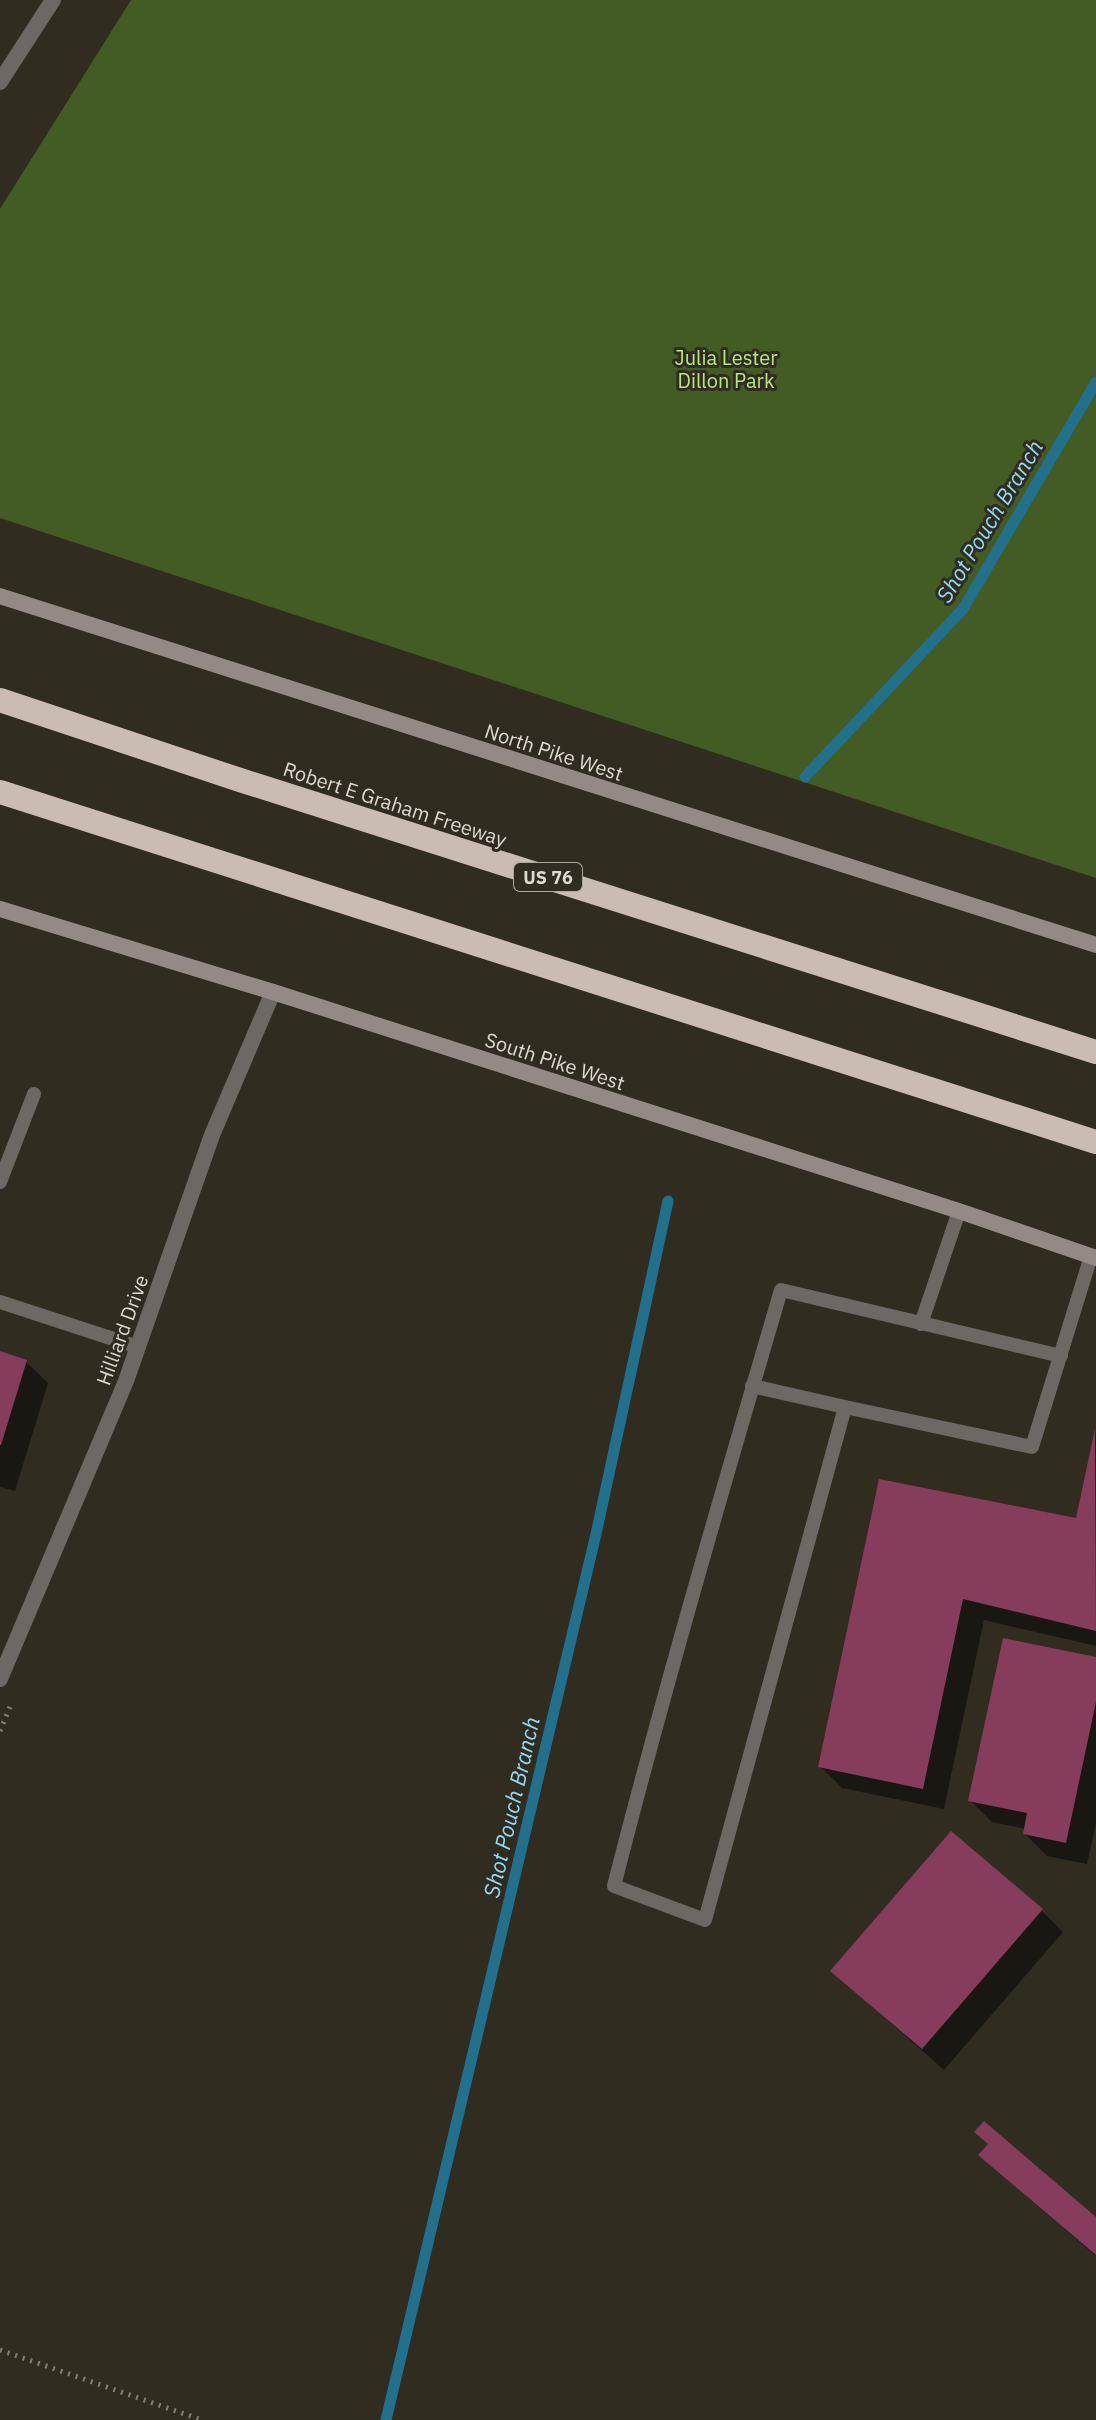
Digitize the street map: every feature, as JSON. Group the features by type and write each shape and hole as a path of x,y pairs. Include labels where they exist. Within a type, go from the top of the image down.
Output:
{"highway":[{"name":"Robert E Graham Freeway","path":"0,700 240,780 1096,1052"},
{"path":"0,792 1096,1142"}],"main road":[{"name":"North Pike West","path":"0,596 1096,945"},
{"name":"South Pike West","path":"0,909 273,992 1094,1257"}],"street":[{"path":"0,82 53,0"},
{"name":"Hilliard Drive","path":"0,1679 138,1347 212,1135 273,992"}],"lane":[{"path":"0,1182 34,1094"},
{"path":"921,1324 959,1211"},
{"path":"752,1386 1032,1447 1094,1257"},
{"path":"845,1407 705,1920 614,1886 667,1681 781,1290 1061,1356"},
{"path":"0,1302 138,1347"}],"path":[{"path":"0,2350 202,2420"}],"green space":[{"name":"Julia Lester Dillon Park","path":"131,0 1096,0 1096,878 0,518 0,209"}],"building":[{"path":"0,1351 27,1360 1,1445 0,1445"},
{"path":"1095,1429 1096,1631 963,1599 923,1789 818,1767 879,1479 1076,1518"},
{"path":"1003,1638 1096,1657 1096,1702 1066,1843 1023,1834 1027,1813 968,1801"},
{"path":"951,1831 1043,1909 922,2049 830,1971"},
{"path":"984,2121 1096,2217 1096,2255 978,2155 988,2144 974,2132"}],"waterway":[{"name":"Shot Pouch Branch","path":"805,777 963,609 1096,382"},
{"name":"Shot Pouch Branch","path":"386,2420 596,1534 668,1201"}]}
